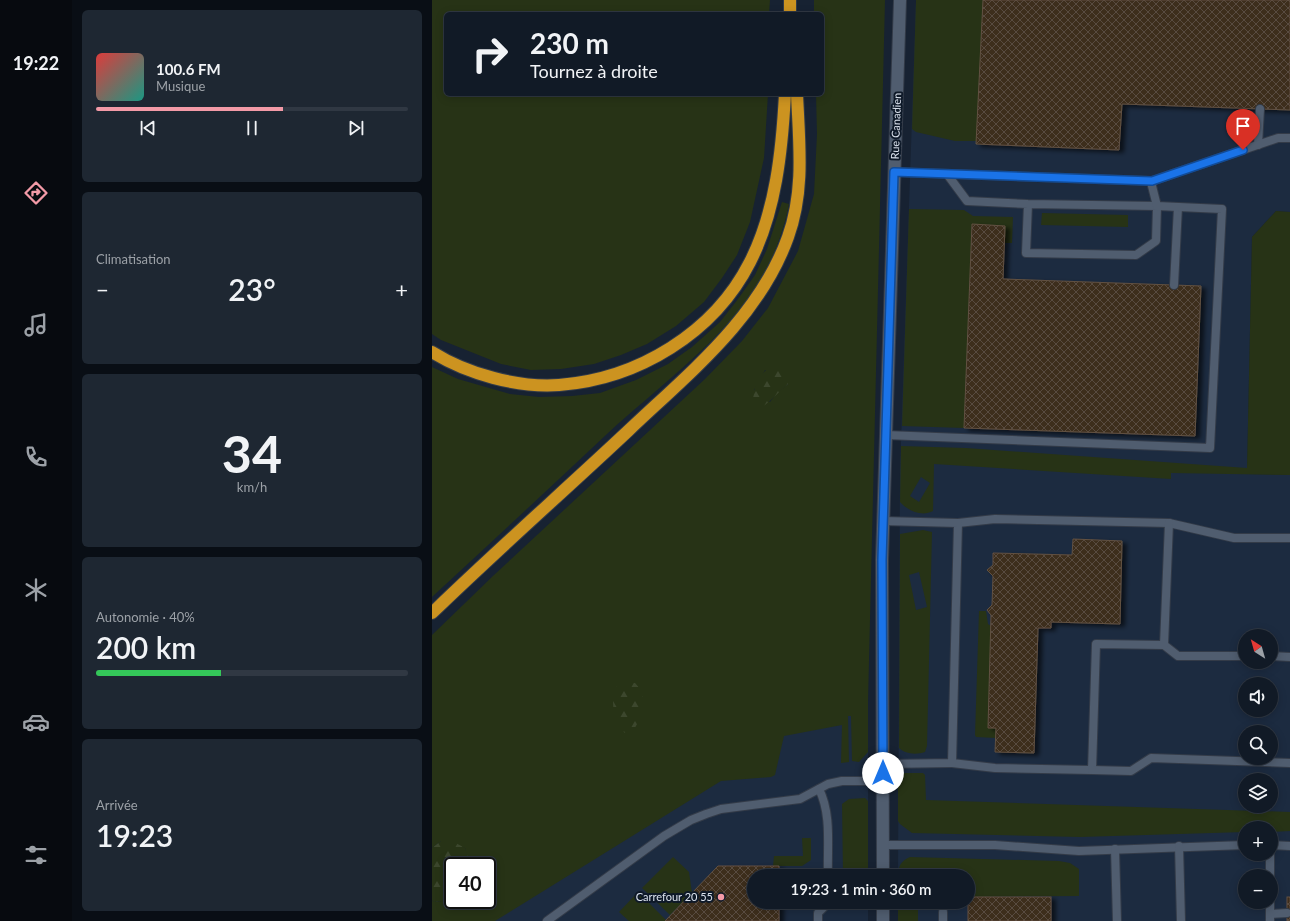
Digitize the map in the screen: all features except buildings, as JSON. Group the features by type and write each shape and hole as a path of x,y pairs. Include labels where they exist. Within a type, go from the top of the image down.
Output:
{"highway":[{"path":"790,12 792,0"},
{"path":"792,0 794,12"},
{"path":"432,352 451,363 503,381 521,384 558,385 592,380 632,367 649,360 687,337 705,322 729,296 741,278 758,245 765,225 774,186 780,148 785,96"},
{"path":"432,613 692,370 739,323 753,304 773,273 794,218 798,198 800,167 797,96"}],"street":[{"name":"Rue Canadien","path":"883,869 882,560 900,0"},
{"path":"883,909 883,921"}],"lane":[{"path":"1258,145 1260,109"},
{"path":"894,172 1152,181 1278,138 1290,138"},
{"path":"886,435 1210,448 1222,209 967,201 947,174"},
{"path":"1028,204 1026,253 1136,254 1156,241 1157,206 1152,181"},
{"path":"1174,285 1178,207"},
{"path":"883,521 958,522 995,519 1169,523 1234,538 1290,538"},
{"path":"952,763 958,522"},
{"path":"1164,645 1169,523"},
{"path":"1092,770 1096,644 1164,645 1178,656 1238,656"},
{"path":"1278,656 1290,657"},
{"path":"883,764 952,763 995,768 1131,771 1151,758 1290,763"},
{"path":"547,921 664,836 691,820 721,809 800,799 828,784 842,781 883,781"},
{"path":"819,789 823,797 827,813 828,869"},
{"path":"883,845 994,845 1079,851 1179,846 1238,845"},
{"path":"1278,845 1290,846"},
{"path":"1179,846 1181,921"},
{"path":"1115,849 1117,921"},
{"path":"818,921 818,912 821,909"},
{"path":"943,912 943,921"},
{"path":"1270,918 1287,913"}],"shaded area":[{"path":"916,0 1290,0 1290,212 1276,211 1252,237 1247,474 1290,475 1290,921 898,921 898,909 975,909 975,869 898,869 900,472"},
{"path":"831,702 868,702 868,869 747,869 747,909 868,909 868,921 480,921"}],"green space":[{"path":"432,0 770,0 769,12 444,12 444,96 768,96 764,158 750,222 737,255 704,302 676,326 647,344 594,364 561,369 531,370 501,364 441,340 432,334"},
{"path":"814,0 885,0 868,752 859,762 852,761 851,716 848,716 849,762 841,763 842,725 784,736 775,775 771,777 721,781 495,921 432,921 432,900 434,902 444,901 444,909 496,909 496,857 467,857 465,848 441,841 432,848 432,635 494,575 705,379 742,341 768,308 798,251 814,194 817,134 816,96 824,96 824,12 814,12","holes":["765,370 788,384 777,393 770,402 754,390"]},
{"path":"916,0 983,0 977,141 955,141 916,132 912,129"},
{"path":"782,202 789,204 787,215 769,264 751,296 719,334 607,434 432,597 432,367 458,379 510,394 539,397 600,393 636,380 668,364 692,347 720,322 755,275 767,249"},
{"path":"909,209 964,210 973,216 1013,217 1012,243 1005,243 1005,226 972,225 964,428 902,426"},
{"path":"1276,211 1290,212 1290,475 1171,473 1171,479 934,464 933,511 929,513 915,512 900,502 901,446 966,448 1247,468 1252,237","holes":["921,477 930,483 919,502 910,496"]},
{"path":"1042,213 1128,215 1128,227 1041,225"},
{"path":"775,365 788,368 788,384 768,403 760,408 753,402 756,384 761,375"},
{"path":"923,530 932,532 927,746 925,752 918,753 907,753 899,748 900,534","holes":["919,572 927,607 916,610 909,575"]},
{"path":"979,611 986,611 988,624 991,626 988,728 996,728 996,738 976,737 975,735"},
{"path":"622,681 635,683 643,692 643,714 633,731 625,733 615,719 613,708 613,690"},
{"path":"905,773 923,773 925,775 926,800 1238,810 1238,813 1290,812 1290,831 1278,832 1278,821 1238,821 1238,832 1080,837 912,833 898,821 898,775"},
{"path":"865,798 868,801 868,869 843,869 842,804 849,799"},
{"path":"802,838 811,838 811,860 802,866 773,866 774,856 803,856"},
{"path":"441,841 452,841 465,848 468,857 444,857 444,901 434,902 432,900 432,848"},
{"path":"673,857 689,872 692,893 670,915 642,888"},
{"path":"910,857 1059,861 1070,863 1079,869 1079,896 975,897 975,869 899,869 904,860"},
{"path":"638,892 666,920 665,921 629,921 619,912"},
{"path":"898,909 918,909 918,921 898,921"}],"place":[{"name":"Carrefour 20 55","path":"721,897"}],"route":[{"path":"883,773 882,560 894,172 1152,181 1243,150"}]}
